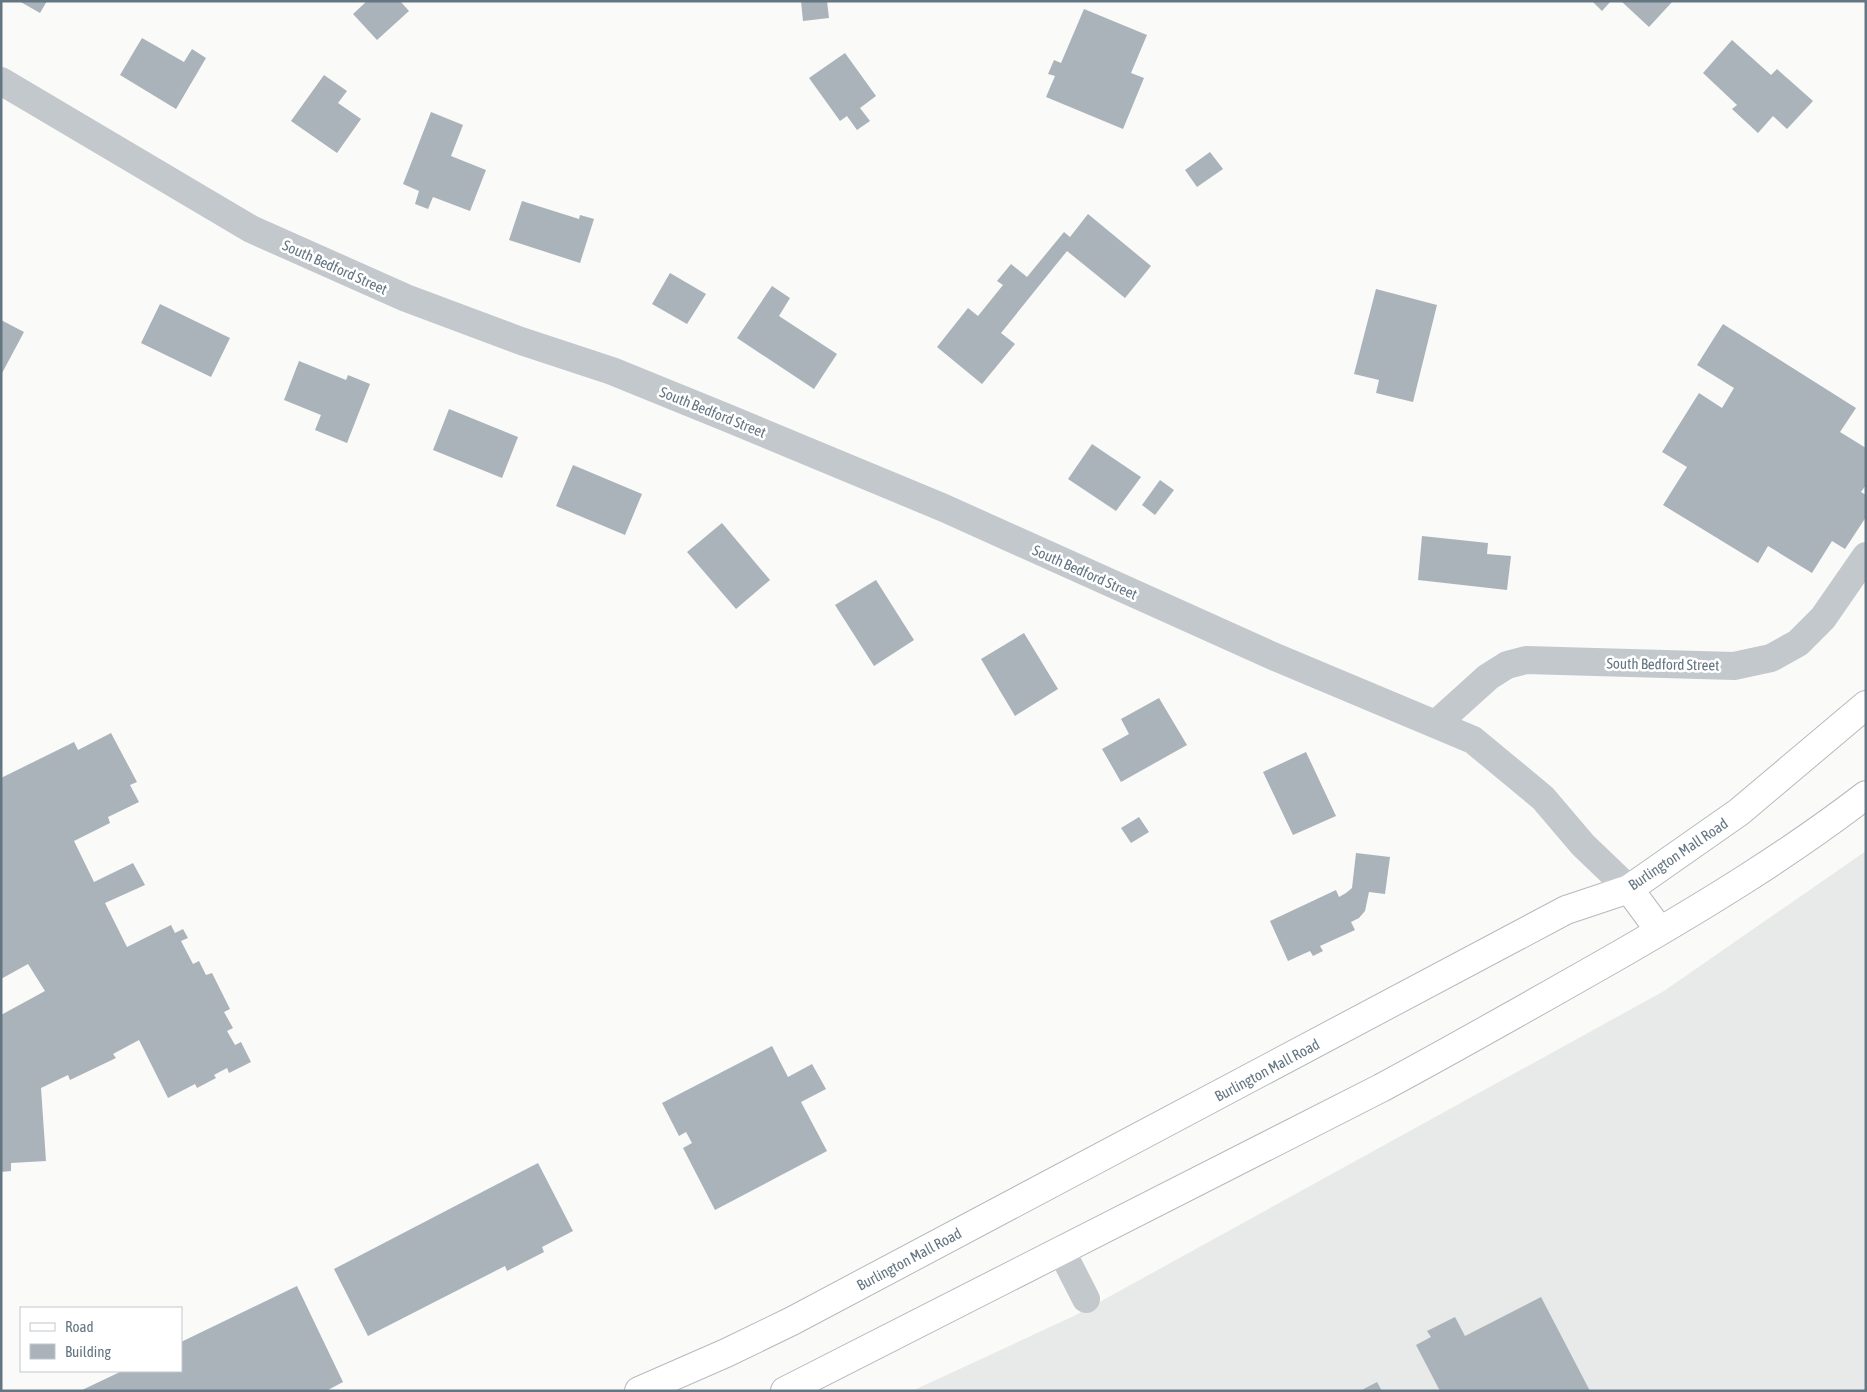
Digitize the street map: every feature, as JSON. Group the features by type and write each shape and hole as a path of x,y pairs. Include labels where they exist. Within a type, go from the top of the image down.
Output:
{"main road":[{"name":"Burlington Mall Road","path":"639,1391 726,1353 792,1321 1566,910 1628,890 1739,812 1866,705"},
{"path":"785,1391 1390,1083 1472,1039 1734,887 1828,824 1866,795"},
{"path":"1628,890 1660,931"}],"street":[{"name":"South Bedford Street","path":"1,81 251,229 397,294 521,341 612,371 748,426 936,505 1275,657 1472,740 1543,798 1583,846 1628,890"},
{"name":"South Bedford Street","path":"1436,724 1488,676 1507,665 1526,660 1734,666 1771,658 1798,643 1823,618 1866,556"},
{"path":"1061,1250 1086,1300"}],"shaded area":[{"path":"1866,851 1866,1391 912,1391 1076,1315 1664,991"}],"building":[{"path":"19,1 47,1 40,13"},
{"path":"367,1 400,1 409,11 377,40 353,14"},
{"path":"801,1 827,1 829,18 803,21"},
{"path":"1592,1 1611,1 1602,11"},
{"path":"1621,1 1673,1 1649,27"},
{"path":"1084,9 1147,35 1131,73 1144,78 1123,129 1046,97 1055,76 1048,74 1054,60 1061,63"},
{"path":"142,38 184,62 192,49 206,58 176,109 120,75"},
{"path":"1732,40 1771,75 1777,69 1813,101 1787,129 1773,116 1758,133 1732,109 1737,105 1703,73"},
{"path":"845,53 876,96 860,108 870,121 857,130 847,116 840,121 809,78"},
{"path":"324,75 347,91 338,103 361,119 337,153 291,121"},
{"path":"431,112 463,125 451,156 486,170 470,211 433,197 428,209 415,204 419,191 403,184"},
{"path":"1210,152 1223,169 1197,187 1185,170"},
{"path":"522,201 579,219 580,215 594,219 580,263 509,240"},
{"path":"1088,214 1151,266 1125,298 1067,251 1001,333 1015,344 982,384 937,347 968,308 978,316 1003,285 997,281 1011,264 1027,277 1064,232 1070,237"},
{"path":"670,273 706,294 687,324 652,304"},
{"path":"772,286 790,298 779,316 837,354 814,389 737,338"},
{"path":"1376,289 1437,305 1413,402 1376,393 1379,380 1354,374"},
{"path":"160,304 230,338 211,377 141,343"},
{"path":"1,320 24,332 1,375"},
{"path":"1723,324 1856,408 1840,432 1866,448 1866,485 1861,492 1866,495 1866,517 1845,549 1832,541 1812,573 1768,546 1758,563 1663,505 1687,467 1662,452 1699,393 1722,408 1734,388 1697,365"},
{"path":"299,361 346,380 348,375 370,384 347,443 315,430 321,415 284,400"},
{"path":"449,409 518,437 502,478 433,450"},
{"path":"1092,444 1141,477 1116,511 1068,479"},
{"path":"573,465 642,494 625,535 556,506"},
{"path":"1160,480 1174,490 1155,515 1142,505"},
{"path":"722,523 770,580 736,609 687,552"},
{"path":"1422,536 1488,543 1487,554 1511,556 1507,590 1418,580"},
{"path":"876,580 914,640 874,666 835,605"},
{"path":"1024,633 1058,689 1015,716 981,659"},
{"path":"1159,698 1187,745 1121,782 1102,749 1129,734 1121,719"},
{"path":"111,733 137,782 130,785 139,802 108,817 110,823 74,841 94,882 133,863 145,885 105,903 127,947 171,925 175,933 183,929 188,938 181,941 193,964 199,961 206,975 212,973 230,1009 224,1012 233,1028 227,1031 235,1045 241,1042 251,1062 229,1073 227,1068 214,1075 216,1078 197,1088 195,1084 168,1098 139,1040 113,1054 116,1058 70,1080 68,1075 41,1088 46,1161 11,1163 11,1171 1,1172 1,1015 45,991 28,964 1,979 1,778 74,742 78,750"},
{"path":"1306,752 1336,816 1293,835 1263,772"},
{"path":"1139,817 1149,832 1131,843 1121,828"},
{"path":"1356,853 1390,857 1385,894 1369,892 1365,911 1359,918 1351,922 1355,930 1320,946 1323,951 1313,956 1310,951 1288,961 1270,921 1336,890 1339,897 1346,893 1352,888"},
{"path":"772,1046 788,1077 812,1064 826,1089 801,1102 827,1151 715,1210 683,1148 692,1143 686,1132 679,1136 662,1103"},
{"path":"538,1163 573,1231 542,1247 544,1252 507,1271 505,1266 368,1336 334,1269"},
{"path":"297,1286 343,1382 326,1391 80,1391 120,1372 182,1372 182,1342"},
{"path":"1541,1297 1590,1391 1440,1391 1416,1345 1431,1337 1427,1331 1455,1317 1465,1336"},
{"path":"1377,1382 1382,1391 1360,1391"}]}
